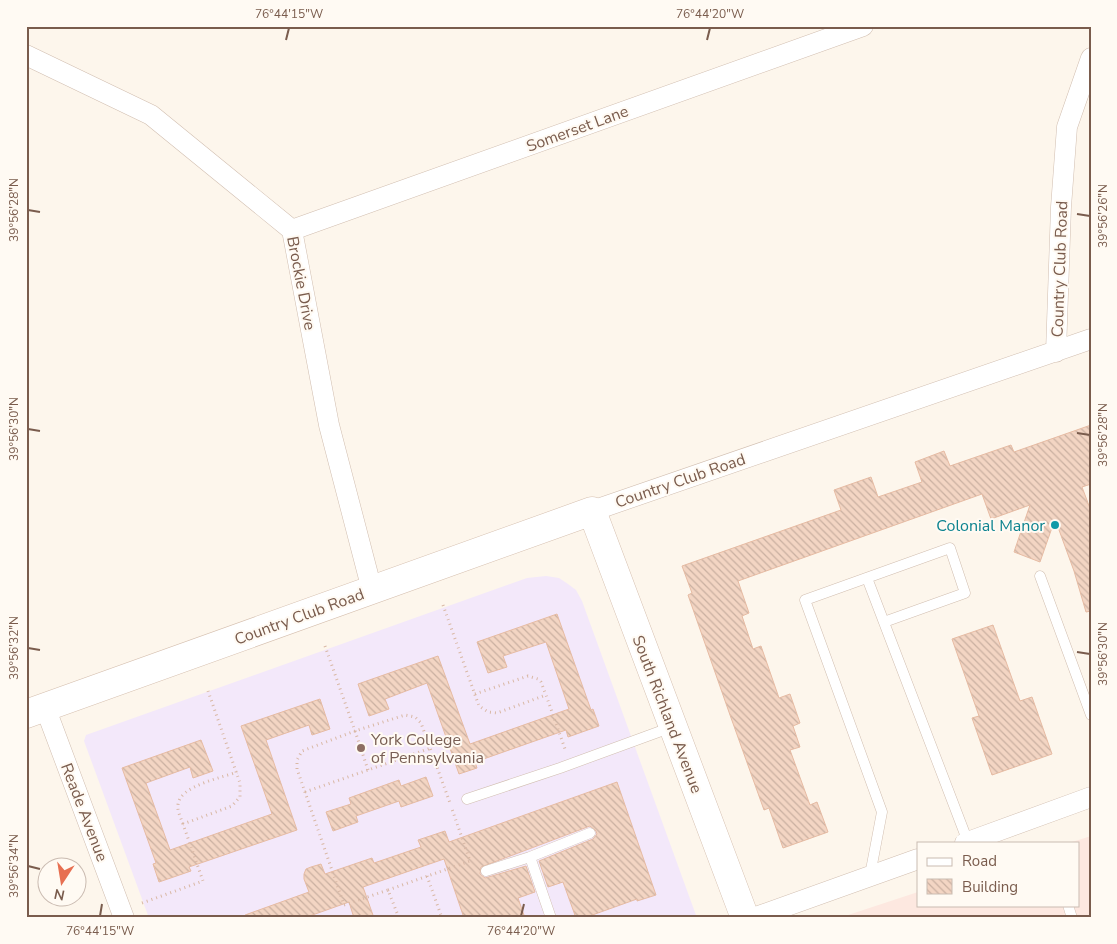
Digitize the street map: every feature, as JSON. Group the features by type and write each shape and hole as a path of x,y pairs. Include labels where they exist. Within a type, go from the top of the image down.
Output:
{"main road":[{"name":"Country Club Road","path":"36,711 592,511"},
{"name":"South Richland Avenue","path":"592,511 745,918"}],"street":[{"name":"Somerset Lane","path":"292,230 863,26"},
{"name":"Brockie Drive","path":"26,55 150,115 292,230 329,426 372,590"},
{"name":"Country Club Road","path":"592,511 1056,352 1061,207 1067,128 1091,58"},
{"path":"1056,352 1091,339"},
{"name":"Reade Avenue","path":"36,711 124,918"},
{"path":"968,842 1091,797"},
{"path":"753,918 917,859"}],"lane":[{"path":"870,875 882,812 805,600 950,548 965,593 884,622"},
{"path":"1040,576 1091,715"},
{"path":"867,578 968,842"},
{"path":"467,799 673,727"},
{"path":"486,871 530,857 590,833"},
{"path":"530,857 551,918"},
{"path":"1068,906 1072,918"}],"path":[{"path":"443,605 480,706 493,713 546,695"},
{"path":"325,646 368,770"},
{"path":"475,694 528,676 538,679 546,695 566,753"},
{"path":"183,824 235,804 241,793 237,772 207,688"},
{"path":"402,715 414,717 421,723 470,860 344,905 297,769 299,755 306,748 355,731 402,715"},
{"path":"305,792 431,748"},
{"path":"142,903 203,881 178,808 178,800 183,793 191,788 237,772"},
{"path":"427,876 442,918"},
{"path":"388,890 398,918"}],"shaded area":[{"name":"York College of Pennsylvania","path":"546,576 559,578 568,584 576,590 582,601 697,918 149,918 84,741 86,735 527,578"},
{"path":"1091,836 1091,918 839,918 917,892 917,906 1080,906 1080,842 1072,842"}],"building":[{"path":"1091,425 1091,484 1082,487 1091,511 1091,611 1086,612 1074,571 1055,519 1040,562 1014,552 1030,505 991,519 982,494 738,581 749,613 742,616 753,649 761,646 779,698 790,694 800,723 793,726 800,747 790,750 810,805 817,802 828,832 783,848 769,808 764,810 688,595 692,593 682,566 841,510 834,490 871,477 878,497 922,482 915,462 944,451 950,466 1011,445 1014,452"},
{"path":"557,614 591,710 593,709 599,726 568,737 566,730 475,762 477,768 459,774 427,683 385,699 389,709 369,716 358,684 438,656 470,744 569,709 546,642 503,656 507,667 488,673 477,642"},
{"path":"993,625 1020,701 1032,697 1052,754 992,775 972,718 979,716 952,639"},
{"path":"320,699 330,729 312,735 309,725 266,740 297,830 189,867 191,871 159,882 153,864 156,863 122,768 201,740 213,771 193,778 190,767 146,783 170,850 272,814 241,726"},
{"path":"426,777 433,796 401,807 399,801 356,816 358,822 333,831 326,812 351,804 349,798 399,780 401,786"},
{"path":"617,782 656,895 637,901 637,899 584,918 576,918 563,882 548,887 539,861 593,839 597,834 590,826 481,867 480,874 485,878 526,866 535,892 518,898 525,918 464,918 444,859 363,887 374,918 354,918 349,902 304,918 245,918 245,915 309,892 304,874 306,869 311,867 321,864 325,874 372,858 374,863 421,847 418,840 445,831 449,842"}],"place":[{"name":"Colonial Manor","path":"1055,525"},
{"name":"York College of Pennsylvania","path":"361,748"}]}
